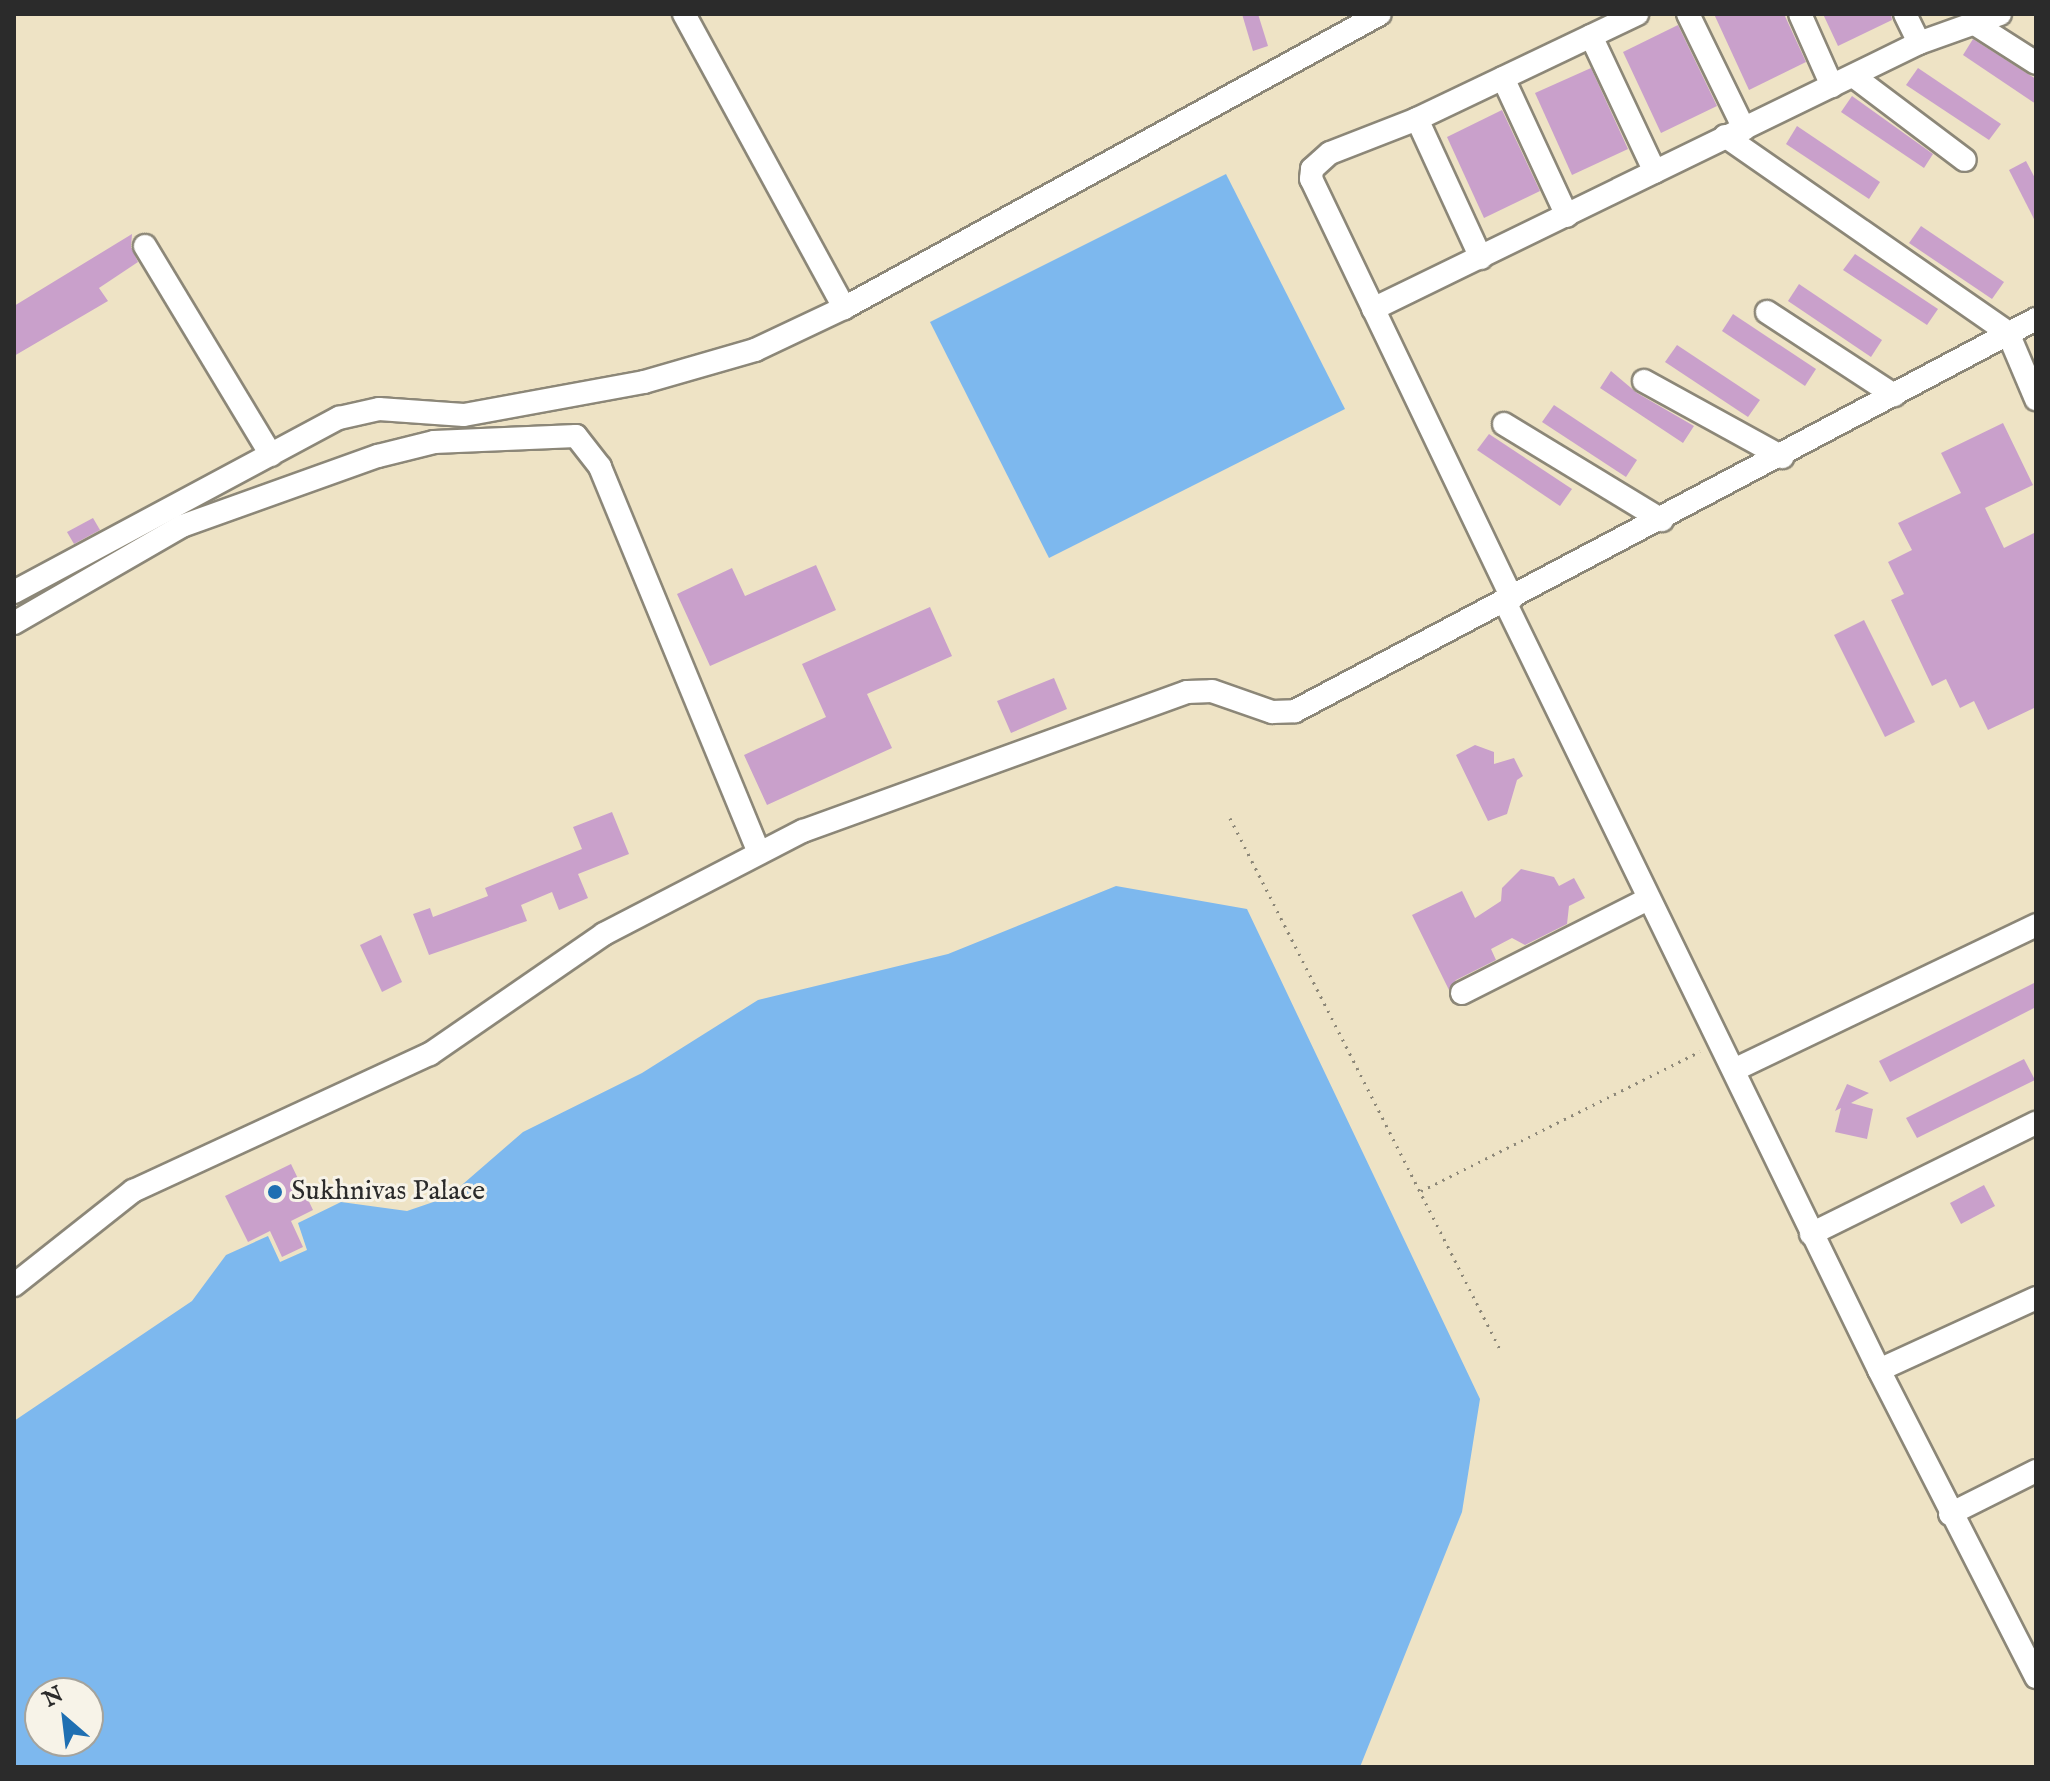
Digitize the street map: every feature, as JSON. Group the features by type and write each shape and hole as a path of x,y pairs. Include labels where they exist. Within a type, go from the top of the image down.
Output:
{"street":[{"path":"684,14 844,308"},
{"path":"14,592 339,418 379,409 464,415 707,368 844,308 1380,14"},
{"path":"1637,14 1417,119 1330,153 1312,169 1311,179 1648,899 1736,1069 1811,1234 1950,1514 2028,1642 2036,1677"},
{"path":"1688,14 1734,132 2008,333 2036,399"},
{"path":"1800,14 1832,86"},
{"path":"1905,14 1919,43"},
{"path":"1373,309 1734,132 1856,78 1919,43 2000,14"},
{"path":"1975,24 2036,63"},
{"path":"1591,36 1655,172"},
{"path":"1503,78 1567,216"},
{"path":"1856,78 1965,160"},
{"path":"1417,119 1481,258"},
{"path":"145,246 271,455"},
{"path":"1767,312 1894,395"},
{"path":"14,1285 133,1191 430,1054 604,934 803,831 1187,692 1212,691 1272,712 1295,711 1782,457 2036,319"},
{"path":"1644,381 1782,457"},
{"path":"1504,424 1662,520"},
{"path":"14,623 182,526 378,456 434,442 576,436 600,467 759,853"},
{"path":"1462,993 1648,899"},
{"path":"1736,1069 2036,925"},
{"path":"1811,1234 2036,1123"},
{"path":"1879,1370 2036,1298"},
{"path":"1950,1514 2036,1471"}],"path":[{"path":"1230,818 1501,1351"},
{"path":"1419,1192 1722,1041"}],"water":[{"path":"1226,174 1345,409 1049,558 930,322"},
{"path":"1116,886 1247,909 1480,1399 1462,1512 1360,1767 14,1767 14,1421 192,1301 226,1255 268,1236 280,1262 307,1250 298,1223 341,1202 407,1211 448,1197 523,1132 642,1073 758,1000 948,954"}],"building":[{"path":"1242,14 1258,14 1268,46 1253,51"},
{"path":"1714,14 1784,14 1806,62 1749,90"},
{"path":"1823,14 1891,14 1892,20 1838,46"},
{"path":"1678,25 1717,106 1661,133 1623,52"},
{"path":"1973,39 2036,79 2036,104 1963,55"},
{"path":"1591,68 1628,149 1572,175 1535,93"},
{"path":"1918,68 2001,124 1989,140 1906,85"},
{"path":"1852,96 1933,154 1924,168 1841,112"},
{"path":"1502,110 1540,191 1484,218 1447,137"},
{"path":"1797,126 1880,182 1869,199 1786,144"},
{"path":"2026,161 2036,180 2036,223 2009,170"},
{"path":"1921,226 2004,282 1992,299 1909,243"},
{"path":"132,234 131,247 138,262 99,288 108,301 14,356 14,306"},
{"path":"1855,254 1938,309 1927,325 1843,270"},
{"path":"1799,284 1882,340 1871,357 1788,301"},
{"path":"1733,314 1816,369 1805,386 1722,331"},
{"path":"1677,345 1760,400 1748,417 1665,362"},
{"path":"1611,371 1637,393 1694,426 1683,443 1600,388"},
{"path":"1554,405 1637,460 1626,477 1542,422"},
{"path":"2003,423 2033,485 1985,508 2004,548 2036,532 2036,707 1988,730 1974,701 1960,708 1946,679 1932,686 1891,600 1904,594 1888,562 1912,550 1898,523 1961,493 1941,453"},
{"path":"1489,434 1572,489 1560,506 1477,450"},
{"path":"93,518 100,530 74,544 67,532"},
{"path":"816,565 836,610 710,666 677,594 732,568 745,596"},
{"path":"930,607 952,656 867,694 892,748 767,805 744,755 826,717 802,664"},
{"path":"1864,620 1915,722 1885,737 1834,635"},
{"path":"1054,678 1067,709 1011,733 997,701"},
{"path":"1475,745 1494,752 1494,764 1514,758 1523,776 1517,780 1507,814 1488,821 1456,755"},
{"path":"612,812 629,854 578,874 588,898 559,910 552,892 521,905 527,921 429,955 413,914 430,908 433,917 488,896 485,888 582,849 573,827"},
{"path":"1521,869 1554,877 1559,886 1574,878 1585,898 1569,906 1567,924 1525,945 1512,938 1491,949 1496,960 1456,980 1449,990 1412,915 1462,891 1475,918 1501,901 1502,888"},
{"path":"381,935 402,982 382,992 360,945"},
{"path":"2036,982 2036,1007 1890,1082 1879,1061"},
{"path":"2024,1059 2035,1080 1917,1138 1906,1118"},
{"path":"1847,1084 1869,1093 1851,1103 1873,1109 1867,1139 1835,1132 1841,1108 1835,1111"},
{"path":"291,1164 313,1210 291,1221 303,1247 282,1257 270,1231 248,1242 225,1196"},
{"path":"1984,1185 1995,1206 1961,1224 1950,1203"}],"place":[{"name":"Sukhnivas Palace","path":"275,1192"}]}
